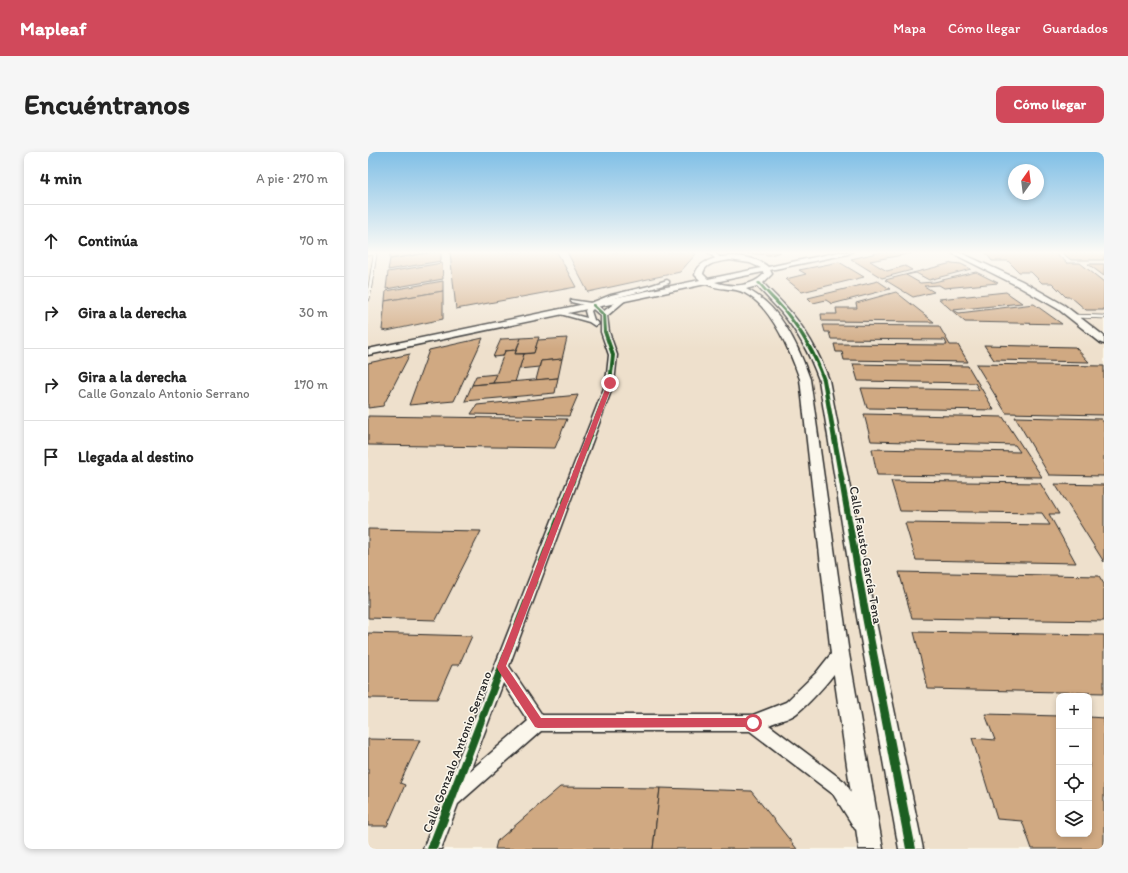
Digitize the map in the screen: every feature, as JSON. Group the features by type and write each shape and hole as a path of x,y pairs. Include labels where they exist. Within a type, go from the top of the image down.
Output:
{"street":[{"path":"368,352 573,301 654,285"},
{"path":"591,321 588,311 594,303 613,296 660,285"},
{"path":"472,326 593,305 680,285"},
{"path":"719,285 738,288 753,285"},
{"name":"Calle Fausto García Tena","path":"760,285 783,309 805,338 817,358 824,380 866,617 911,849"},
{"path":"1022,285 1061,307 1104,341"},
{"path":"738,288 754,296 774,317 798,358 805,379 840,654 870,842"},
{"path":"573,301 593,305 604,315 625,298"},
{"path":"556,312 591,321 605,332"},
{"name":"Calle Gonzalo Antonio Serrano","path":"432,849 610,383 613,355 605,332 604,315"},
{"path":"368,344 450,331"},
{"path":"450,800 538,723 753,723 791,708 821,678 840,654"},
{"path":"501,667 538,723"},
{"path":"753,723 839,788 870,842"}],"lane":[{"path":"368,299 370,285"},
{"path":"1073,316 1104,317"}],"shaded area":[{"path":"368,285 1104,285 1104,849 368,849"}],"building":[{"path":"387,285 411,285 386,289"},
{"path":"423,285 443,285 443,291 385,301 386,291"},
{"path":"453,285 575,285 576,287 456,309"},
{"path":"584,285 622,285 588,292"},
{"path":"793,285 833,285 802,292"},
{"path":"863,285 883,285 890,289 832,304 826,300 813,303 808,298"},
{"path":"892,285 982,285 944,288 939,285 924,286 934,292 913,297"},
{"path":"1054,285 1104,285 1104,310 1086,310 1071,297 1066,297"},
{"path":"443,291 443,319 387,331 382,330 385,301"},
{"path":"896,292 934,322 822,321 821,314 837,314 836,308 857,308 856,303"},
{"path":"1006,292 1022,303 953,310 959,313 1034,304 1062,324 965,322 939,299"},
{"path":"823,325 939,326 950,345 958,345 968,362 844,360 842,352 836,352 834,344 947,345 945,340 831,339 829,332 825,332"},
{"path":"539,337 534,353 515,354 521,338"},
{"path":"483,338 454,401 409,405 429,350"},
{"path":"521,338 516,350 505,351 503,356 493,357 501,339"},
{"path":"567,338 562,359 541,361 539,367 519,369 524,354 534,353 538,340"},
{"path":"984,345 1075,347 1089,362 994,360"},
{"path":"516,350 515,354 524,354 515,382 493,383 505,351"},
{"path":"410,354 383,406 368,408 368,363"},
{"path":"562,359 558,378 536,380 541,361"},
{"path":"853,364 968,366 994,410 867,408 861,388 979,390 975,383 858,381"},
{"path":"976,364 1104,366 1104,415 1006,413"},
{"path":"497,374 493,383 472,385 476,376"},
{"path":"558,378 555,393 465,401 472,385"},
{"path":"578,395 569,416 471,414 477,405"},
{"path":"864,414 1003,417 1042,477 877,475 872,449 1020,452 1015,445 871,441"},
{"path":"368,416 567,419 555,448 368,445"},
{"path":"1015,417 1101,419 1104,423 1104,476 1049,475"},
{"path":"891,481 1040,483 1059,514 1049,514 1076,563 916,560 905,523 1050,525 1042,513 900,511"},
{"path":"1055,484 1104,485 1104,562"},
{"path":"368,529 481,531 436,620 368,618"},
{"path":"899,572 1099,576 1104,584 1104,621 912,618"},
{"path":"914,632 1104,635 1104,693 928,689"},
{"path":"368,633 472,636 459,665 452,665 437,699 368,698"},
{"path":"985,714 1056,716 1056,837 1092,837 1092,717 1104,718 1104,849 1032,849 1022,821 997,819 972,738 995,740"},
{"path":"368,739 420,740 400,783 405,785 387,826 368,826"},
{"path":"560,787 660,788 653,849 495,849 497,841"},
{"path":"660,788 751,791 797,849 653,849"}],"cycle path":[{"path":"760,285 797,326 817,361 824,380 866,617 911,849"},
{"path":"432,849 610,383 613,355 605,332 604,315 593,305"}],"route":[{"path":"610,383 501,667 538,723 753,723"}]}
